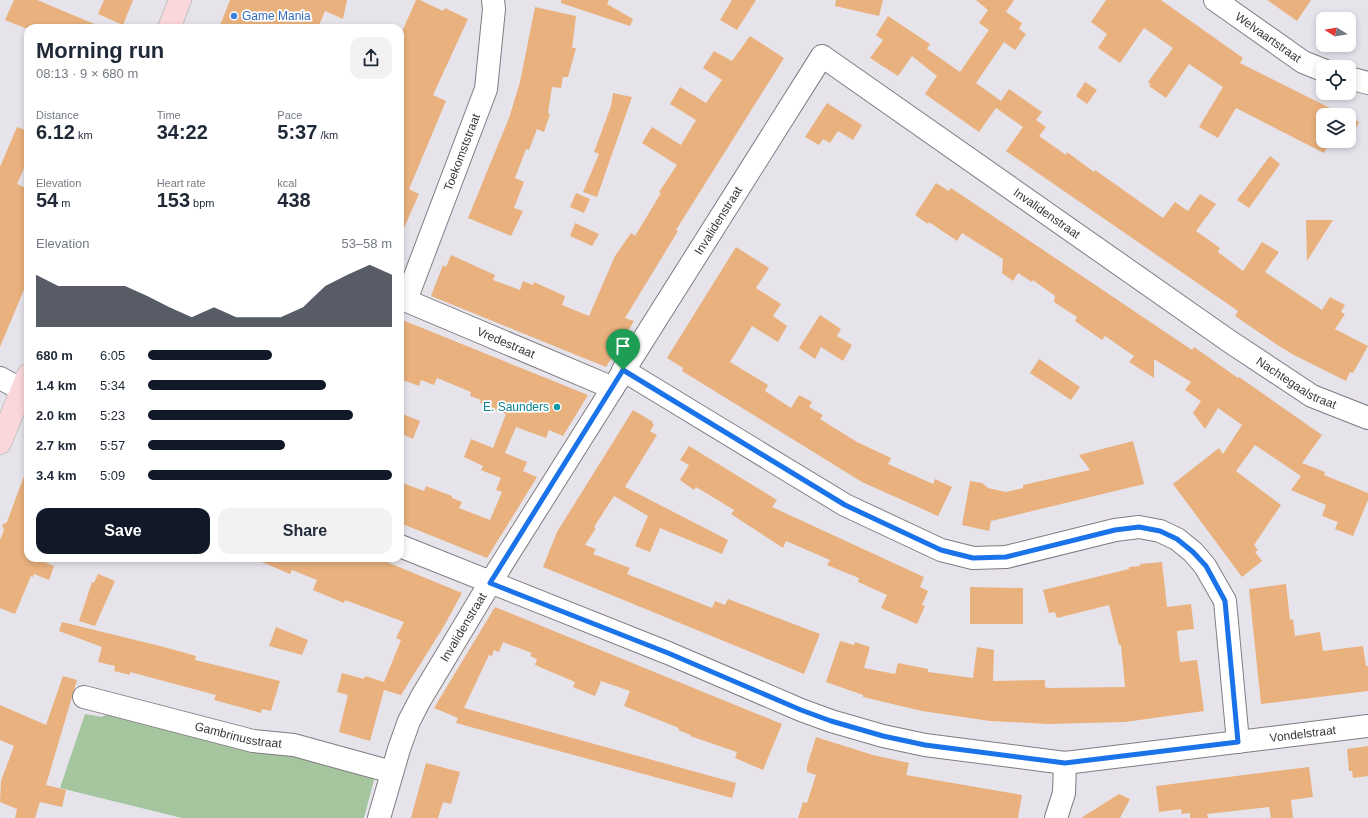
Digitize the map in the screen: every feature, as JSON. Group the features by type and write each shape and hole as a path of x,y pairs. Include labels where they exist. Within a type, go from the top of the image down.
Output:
{"main road":[{"path":"171,24 180,0"},
{"path":"0,443 24,390"}],"street":[{"name":"Toekomststraat","path":"404,296 486,89 494,9 493,0"},
{"name":"Welvaartstraat","path":"1215,0 1303,62 1316,67"},
{"name":"Invalidenstraat","path":"379,818 409,721 421,698 490,583 822,56 1229,341"},
{"path":"1356,80 1368,83"},
{"name":"Vredestraat","path":"404,299 618,379 845,505 941,550 973,558 1006,557 1115,530 1139,527 1160,531 1177,539 1193,552 1206,566 1225,601 1238,742"},
{"name":"Nachtegaalstraat","path":"1229,341 1312,396 1368,418"},
{"path":"0,378 24,385"},
{"name":"Vondelstraat","path":"404,548 668,653 831,721 883,736 925,745 1065,763 1368,726"},
{"name":"Gambrinusstraat","path":"84,697 253,741 294,745 392,772"},
{"path":"1056,818 1064,793 1065,763"}],"green space":[{"path":"111,712 281,751 375,776 364,818 182,818 60,788 85,714 102,717"}],"building":[{"path":"14,0 37,0 94,24 24,24 24,28 5,20"},
{"path":"104,0 133,0 123,24 98,14"},
{"path":"230,0 347,0 343,19 325,11 320,24 221,24"},
{"path":"416,0 420,0 443,11 445,8 468,19 433,95 446,101 409,189 419,194 404,228 404,27"},
{"path":"561,0 609,0 607,4 633,19 630,26 561,3"},
{"path":"732,0 756,0 737,30 720,20"},
{"path":"836,0 883,0 879,16 835,6"},
{"path":"976,0 1014,0 1006,12 1022,23 1019,29 1026,34 1015,50 1004,42 976,83 1001,101 1009,89 1042,112 1036,120 1046,127 1039,136 1066,155 1067,152 1094,172 1095,170 1163,218 1175,202 1188,211 1200,194 1216,204 1196,231 1220,248 1218,252 1243,271 1262,242 1279,252 1265,272 1322,310 1330,297 1345,305 1341,312 1345,314 1335,329 1368,346 1353,373 1350,372 1346,381 1292,354 1276,344 1235,316 1238,311 1006,151 1023,127 996,108 979,132 925,94 937,76 912,56 898,76 870,58 883,40 876,35 888,16 930,44 927,49 960,72 989,30 979,23 988,10"},
{"path":"1106,0 1161,0 1243,58 1240,63 1330,108 1316,108 1316,148 1326,148 1324,153 1236,108 1218,138 1199,127 1223,87 1189,64 1166,98 1149,86 1151,84 1148,82 1173,48 1144,28 1120,63 1098,48 1107,34 1091,22"},
{"path":"1267,0 1311,0 1297,21"},
{"path":"535,7 576,16 572,48 576,48 568,77 563,77 561,88 552,87 548,113 550,114 544,132 537,129 529,150 526,149 515,178 524,182 514,208 523,211 511,236 468,218 509,118 520,82"},
{"path":"750,36 784,58 676,230 678,231 625,318 634,321 606,367 431,296 443,265 446,267 451,255 495,275 493,280 520,290 523,281 533,285 534,282 565,296 562,305 589,316 615,256 631,233 635,236 661,193 659,192 677,165 642,143 652,127 681,145 696,120 670,104 680,87 706,103 722,80 703,68 714,51 732,61"},
{"path":"1085,82 1097,90 1087,104 1076,96"},
{"path":"613,93 632,97 597,197 583,192 599,154 594,152 611,106"},
{"path":"827,103 862,125 853,140 838,131 830,143 823,139 819,145 805,137"},
{"path":"1356,120 1359,122 1356,128"},
{"path":"17,127 24,130 24,168 17,184 24,187 24,290 0,347 0,167"},
{"path":"1270,156 1280,164 1249,208 1237,200"},
{"path":"936,183 949,191 951,188 1192,350 1194,347 1322,435 1302,463 1325,472 1324,475 1368,493 1368,500 1353,536 1335,529 1338,522 1322,516 1326,505 1291,490 1301,476 1255,445 1236,471 1281,505 1254,545 1258,550 1255,552 1262,561 1242,577 1173,484 1219,448 1223,454 1242,425 1218,408 1205,429 1193,413 1201,401 1185,390 1191,382 1154,359 1154,378 1129,362 1134,356 1105,336 1102,340 1075,321 1077,317 1054,302 1055,296 1033,280 1032,282 1018,273 1013,281 1002,273 1003,259 962,233 957,241 929,222 928,224 915,215"},
{"path":"576,193 590,199 584,213 570,207"},
{"path":"1306,220 1333,220 1307,261"},
{"path":"575,223 599,234 592,246 570,236"},
{"path":"736,247 769,268 756,288 781,304 773,316 787,326 778,342 752,326 730,362 768,385 765,391 791,408 799,395 812,402 809,407 823,415 820,419 857,442 891,458 888,464 933,484 935,479 952,487 938,516 862,482 682,371 683,368 667,358"},
{"path":"820,315 841,329 837,336 852,345 843,361 821,347 815,359 799,348"},
{"path":"404,321 588,395 563,436 549,430 546,438 516,427 505,453 527,462 523,471 537,477 487,558 404,525 404,484 424,491 426,486 452,496 452,498 462,502 459,508 490,520 502,492 496,490 501,478 481,470 483,466 464,457 471,439 493,448 506,414 480,403 481,400 470,396 471,392 437,378 434,385 421,380 419,386 404,380"},
{"path":"1039,359 1080,387 1071,400 1030,373"},
{"path":"633,410 653,422 652,423 654,425 650,431 657,435 625,487 728,540 722,554 660,528 650,552 635,546 648,516 614,496 594,527 596,528 585,545 596,549 593,554 630,568 627,574 712,608 715,601 725,605 728,599 820,634 804,674 543,567 557,532"},
{"path":"404,415 420,421 413,439 404,435"},
{"path":"1133,441 1144,484 991,521 989,531 962,525 970,481 982,483 988,488 1006,492 1023,488 1023,485 1090,470 1079,455"},
{"path":"689,446 777,500 772,507 924,577 920,587 928,591 922,605 925,606 917,624 881,608 887,595 858,582 859,578 827,565 830,560 786,541 783,548 731,514 734,510 696,487 694,490 680,480 689,465 680,460"},
{"path":"24,476 24,562 44,562 54,566 49,580 34,574 33,577 31,576 15,614 0,608 0,540 4,530 2,525 7,522"},
{"path":"262,562 387,562 462,593 444,626 401,695 384,690 370,741 339,732 348,695 337,692 342,673 364,679 365,676 384,682 401,640 396,638 404,622 345,600 344,603 313,590 317,580 292,570 290,574"},
{"path":"1162,562 1167,607 1191,604 1194,629 1177,631 1180,662 1197,660 1204,711 1125,722 1048,724 990,721 922,711 863,697 863,695 826,682 840,641 854,645 855,642 870,647 864,668 895,674 898,663 928,669 928,672 973,678 977,647 994,650 993,681 1045,680 1045,687 1048,688 1125,687 1121,645 1119,645 1109,605 1057,618 1055,612 1049,613 1043,590 1129,569 1129,567 1140,566 1140,564"},
{"path":"98,574 115,581 95,626 79,621 92,582 94,583"},
{"path":"1286,584 1290,620 1293,619 1295,636 1320,632 1323,651 1363,646 1366,666 1368,666 1368,691 1261,704 1249,589"},
{"path":"970,587 1023,588 1023,624 970,624"},
{"path":"495,607 782,724 763,770 735,758 737,752 690,736 691,735 678,730 679,728 624,706 630,691 601,681 595,696 573,687 575,682 535,665 537,659 530,656 532,653 503,642 499,652 494,650 492,656 489,655 464,708 736,783 732,798 456,723 458,718 434,708"},
{"path":"62,622 164,647 196,656 195,660 280,681 271,711 262,709 261,713 214,700 216,695 130,672 130,675 114,671 115,666 98,662 102,647 59,631"},
{"path":"276,627 308,640 302,655 269,646"},
{"path":"63,676 77,680 46,785 66,790 62,807 40,802 35,818 15,818 17,809 0,802 1,781 14,746 0,740 0,705 46,725"},
{"path":"816,737 873,755 909,763 906,775 1022,795 1018,818 798,818 803,802 807,803 816,775 807,772 807,766"},
{"path":"1368,746 1368,776 1353,778 1352,771 1349,771 1347,749"},
{"path":"426,763 460,772 451,804 443,802 438,818 411,818"},
{"path":"1309,767 1313,797 1291,800 1293,818 1271,818 1269,807 1207,814 1208,818 1190,818 1190,813 1182,814 1181,809 1159,812 1156,786"},
{"path":"1119,794 1130,799 1120,818 1081,818"}],"place":[{"name":"Game Mania","path":"234,16"},
{"name":"E. Saunders","path":"557,407"}],"route":[{"path":"623,370 845,505 941,550 973,558 1006,557 1115,530 1139,527 1160,531 1177,539 1193,552 1206,566 1225,601 1238,742 1065,763 1016,758 925,745 883,736 831,721 801,710 668,653 490,583 623,370"}]}
